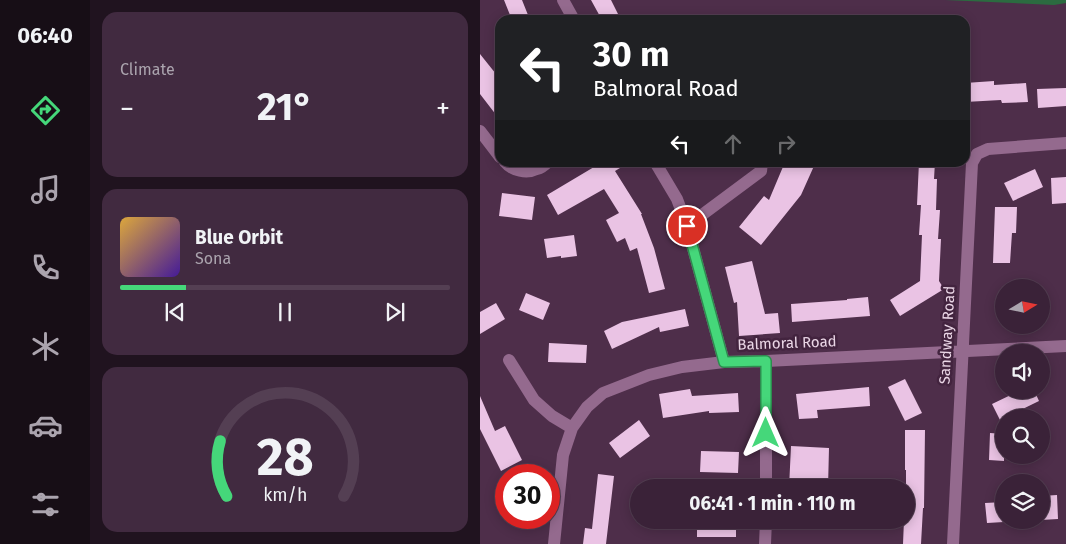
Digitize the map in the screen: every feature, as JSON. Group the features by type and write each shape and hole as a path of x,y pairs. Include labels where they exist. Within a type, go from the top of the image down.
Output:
{"street":[{"path":"563,0 571,15"},
{"path":"480,131 495,150"},
{"name":"Sandway Road","path":"953,544 972,163 977,154 988,149 1066,143"},
{"path":"510,167 526,172 537,170 541,167"},
{"path":"658,167 677,199 687,226 724,362"},
{"path":"687,226 761,171 761,167"},
{"name":"Balmoral Road","path":"554,544 563,455 572,428 587,408 603,393 649,375 682,366 724,362 1066,346"},
{"path":"509,360 534,400 552,416 572,428"},
{"path":"766,361 766,479"},
{"path":"765,544 766,529"}],"green space":[{"path":"945,0 1066,0 1066,3 1054,5"}],"building":[{"path":"504,0 522,0 528,15 510,15"},
{"path":"591,0 611,0 618,15 599,15"},
{"path":"480,54 495,73 495,114 480,94"},
{"path":"994,81 994,85 1026,83 1028,102 1002,103 1001,100 970,102 970,83"},
{"path":"1066,88 1066,106 1038,108 1037,89"},
{"path":"594,167 622,167 615,171 642,214 654,248 665,289 649,293 637,248 630,251 625,238 617,242 606,220 619,213 604,189 558,215 547,195"},
{"path":"783,167 814,167 801,195 761,245 739,227 764,196 769,200"},
{"path":"919,167 935,167 934,179 937,179 936,210 940,210 938,239 941,239 939,281 944,289 900,316 890,300 920,281 922,235 919,235 921,205 917,205"},
{"path":"1035,169 1043,187 1013,201 1004,183"},
{"path":"1066,177 1066,203 1052,204 1051,178"},
{"path":"502,193 535,197 532,220 499,216"},
{"path":"995,207 1017,207 1016,233 1012,233 1010,263 993,263"},
{"path":"574,235 577,256 547,258 544,239"},
{"path":"752,261 765,314 778,313 780,333 739,336 737,302 734,303 725,267"},
{"path":"526,293 550,303 543,320 519,310"},
{"path":"868,297 870,316 792,322 791,304"},
{"path":"496,303 505,319 480,334 480,312"},
{"path":"685,309 689,326 660,332 659,327 612,349 604,331 622,322"},
{"path":"549,343 587,345 586,363 548,362"},
{"path":"905,379 922,413 905,421 888,387"},
{"path":"869,387 870,406 817,410 818,418 799,419 796,394"},
{"path":"690,389 692,396 738,393 739,412 709,413 709,411 663,418 659,394"},
{"path":"480,396 495,431 505,426 522,460 514,464 498,464 480,429"},
{"path":"1002,399 1038,399 1039,401 1023,409 995,410 992,404"},
{"path":"639,420 650,436 620,458 609,443"},
{"path":"905,430 925,430 924,508 921,544 903,544 904,529 915,529 915,479 906,479"},
{"path":"990,433 995,433 995,460 989,460"},
{"path":"791,446 829,448 828,479 789,479"},
{"path":"701,451 739,452 738,473 700,472"},
{"path":"598,474 614,476 606,544 583,544 585,528 592,529"},
{"path":"1050,495 1057,495 1058,519 1050,519"},
{"path":"995,502 995,523 987,523 985,503"},
{"path":"697,529 736,529 736,537 697,537"}],"route":[{"path":"687,226 724,362 766,361 766,433"}]}
